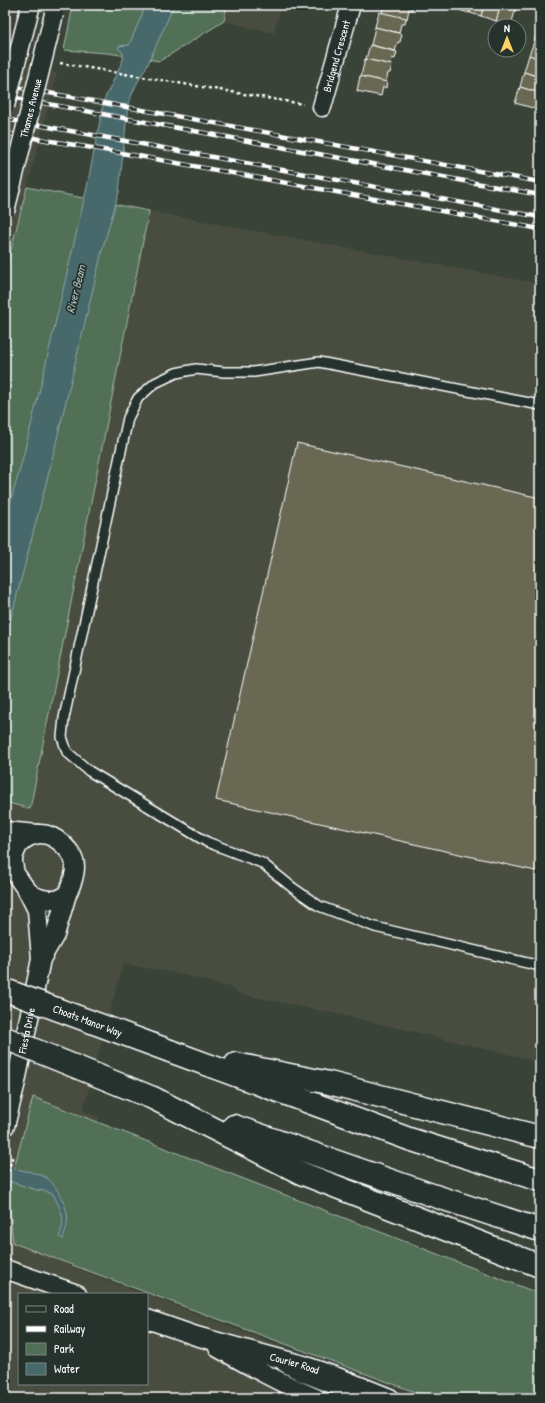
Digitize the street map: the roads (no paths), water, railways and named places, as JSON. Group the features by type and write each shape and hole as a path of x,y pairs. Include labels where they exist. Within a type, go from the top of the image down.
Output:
{"highway":[{"name":"Choats Manor Way","path":"5,990 170,1052"},
{"path":"5,1038 153,1098 429,1194 540,1230"},
{"path":"170,1052 329,1083 540,1137"},
{"path":"170,1052 409,1139 540,1180"},
{"path":"153,1098 301,1173 540,1266"}],"street":[{"name":"Bridgend Crescent","path":"322,107 351,5"},
{"path":"5,106 30,7"},
{"name":"Thames Avenue","path":"5,211 55,9"},
{"path":"5,831 39,834 52,838 62,844 72,857 75,868 67,894 59,899 43,899 34,896 27,890 10,868 17,848 24,839 39,834"},
{"name":"Fiesta Drive","path":"5,1126 16,1082 41,959 37,910 27,890"},
{"name":"Fiesta Drive","path":"41,959 55,935 67,894"},
{"path":"5,1269 74,1293"},
{"name":"Courier Road","path":"148,1319 196,1336 252,1359 295,1390 316,1398"},
{"name":"Courier Road","path":"252,1359 303,1366 340,1378 390,1398"}],"lane":[{"path":"540,405 319,362 254,372 224,372 196,369 176,373 155,383 138,398 128,418 64,718 62,738 67,752 89,771 207,842 262,863 293,888 319,906 375,926 540,966"},
{"path":"252,1359 300,1376"},
{"path":"252,1359 356,1398"}],"water":[{"name":"River Beam","path":"146,5 174,5 148,64 136,85 128,104 119,192 103,247 49,472 5,641 5,521 39,393 87,187 104,100 123,60 123,53 118,48 119,46 129,45"},
{"path":"5,1167 40,1175 52,1183 62,1199 67,1214 67,1223 63,1239 59,1237 63,1225 62,1215 53,1194 5,1180"}],"railway":[{"path":"5,85 540,182"},
{"path":"5,96 540,195"},
{"path":"5,119 540,217"},
{"path":"5,133 540,229"}]}
